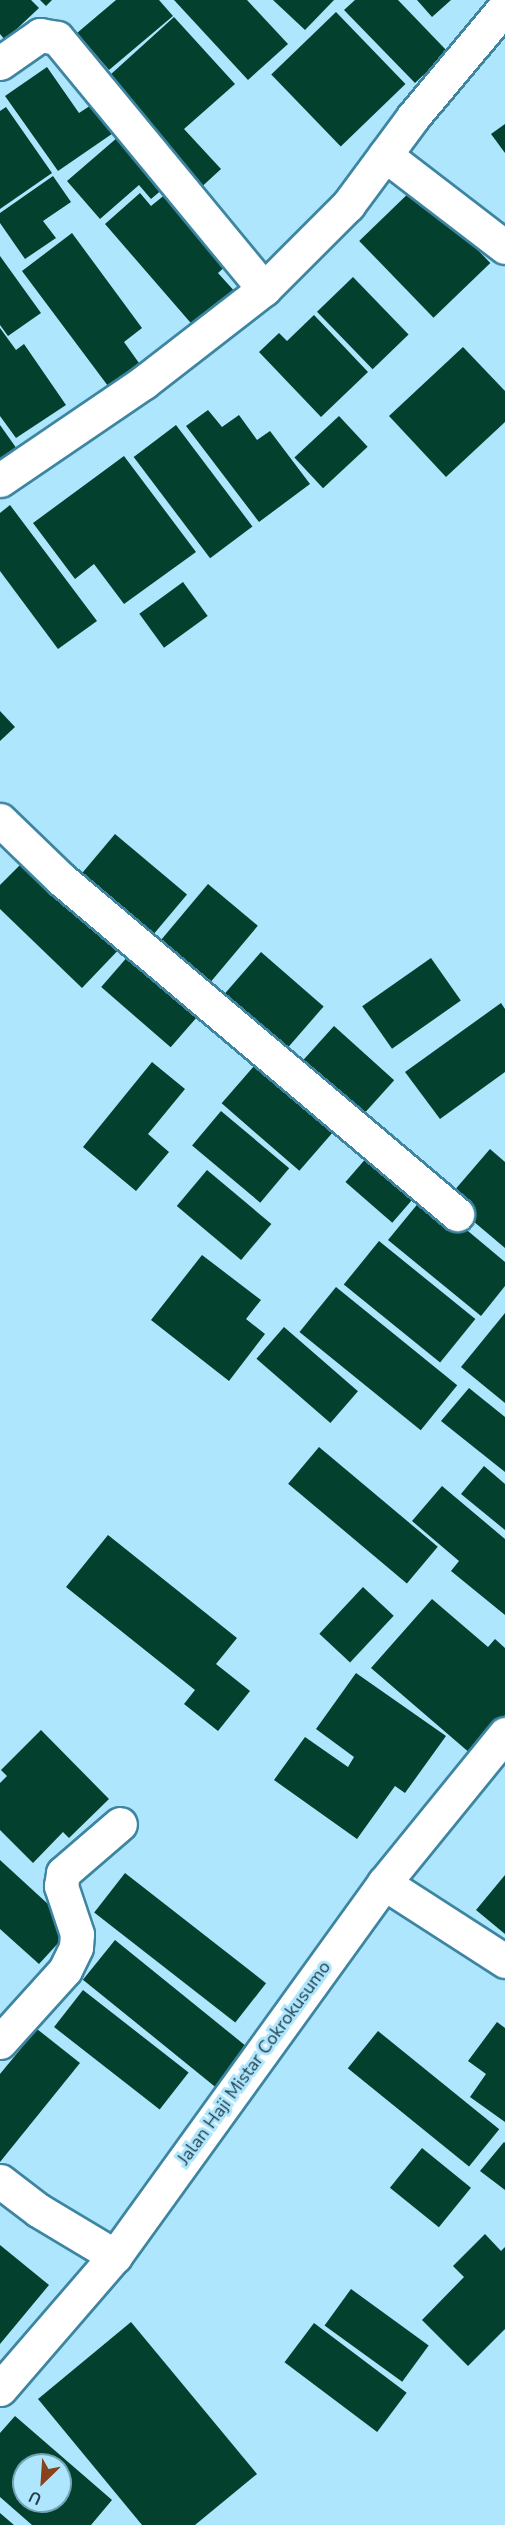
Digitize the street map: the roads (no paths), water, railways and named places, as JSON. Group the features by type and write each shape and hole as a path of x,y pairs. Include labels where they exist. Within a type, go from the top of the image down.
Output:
{"street":[{"path":"0,480 144,382 264,289 348,205 385,155 505,7"},
{"path":"0,63 40,35 57,39 264,289"},
{"path":"385,155 505,247"},
{"path":"0,820 61,879 457,1214"},
{"name":"Jalan Haji Mistar Cokrokusumo","path":"0,2389 115,2256 384,1883 505,1734"},
{"path":"0,2042 65,1970 76,1947 77,1934 61,1886 63,1873 120,1824"},
{"path":"384,1883 505,1961"},
{"path":"0,2181 38,2210 115,2256"}]}
